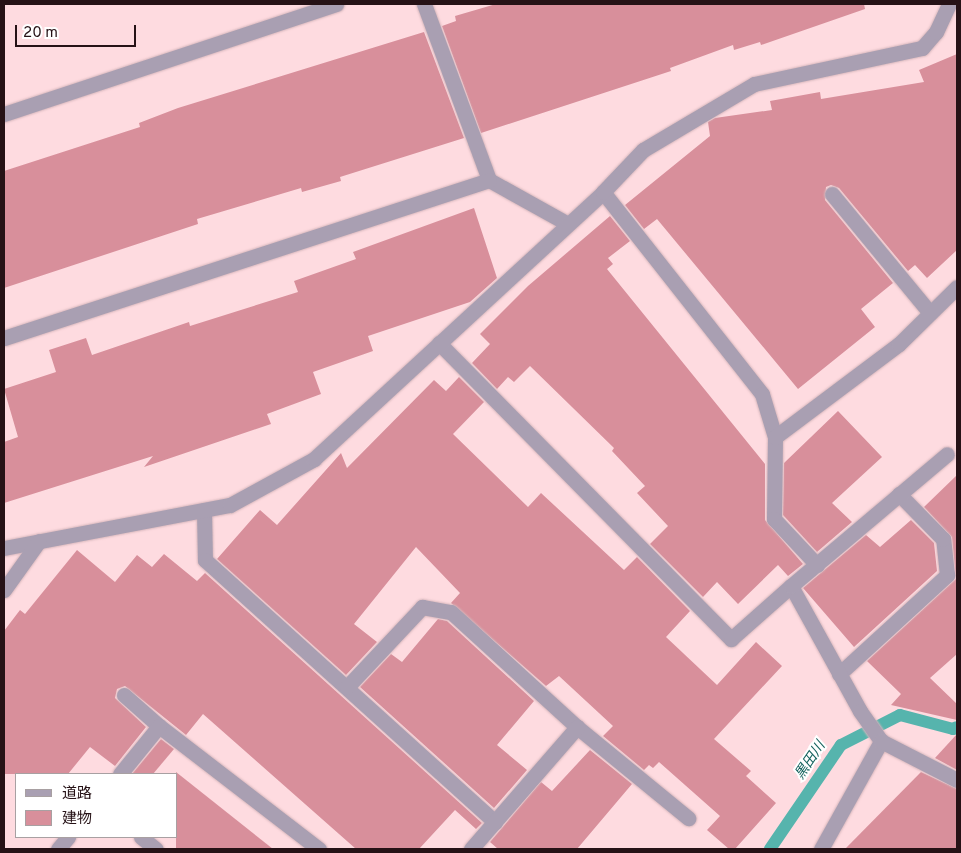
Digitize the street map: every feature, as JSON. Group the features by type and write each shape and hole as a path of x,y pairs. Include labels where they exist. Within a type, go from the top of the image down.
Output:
{"street":[{"path":"4,114 336,4"},
{"path":"424,4 489,180 568,224"},
{"path":"4,548 230,505 314,459 603,192 643,150 754,84 922,48 936,32 949,4"},
{"path":"4,338 489,180"},
{"path":"603,192 762,394 775,437 774,519 817,565"},
{"path":"832,194 930,313"},
{"path":"775,437 899,344 957,287"},
{"path":"439,343 730,639 947,454"},
{"path":"839,674 947,576 943,539 899,494"},
{"path":"204,510 205,560 495,822"},
{"path":"4,590 39,541"},
{"path":"791,586 860,711 880,740 957,780"},
{"path":"347,687 422,607 451,612 578,727 688,818"},
{"path":"124,695 159,726 319,849"},
{"path":"121,773 159,726"},
{"path":"472,849 578,727"},
{"path":"821,849 880,740"},
{"path":"58,849 67,838"},
{"path":"142,838 156,849"}],"building":[{"path":"496,4 864,4 865,9 761,45 760,42 734,50 733,45 670,68 671,71 481,133 442,26 456,21 455,16"},
{"path":"424,32 464,138 340,177 341,181 302,192 301,188 197,219 198,224 4,288 4,171 140,127 139,123 178,108"},
{"path":"957,54 957,250 927,278 915,265 908,271 839,188 831,185 826,187 825,200 893,283 861,309 875,327 798,389 657,219 644,229 625,205 710,136 708,122 715,118 772,110 770,101 820,92 821,99 924,82 919,70"},
{"path":"474,208 497,278 470,302 368,336 373,351 313,372 321,394 267,414 271,424 144,467 153,456 4,503 4,442 18,437 4,389 56,372 49,350 86,338 92,355 189,322 190,326 298,292 294,281 356,259 353,252"},
{"path":"610,216 630,241 608,258 613,264 607,269 765,464 765,520 803,564 788,576 778,565 738,604 717,582 703,597 650,544 668,526 637,493 645,486 612,451 614,448 530,366 514,382 508,377 497,389 472,363 490,344 480,334 528,286"},
{"path":"459,377 484,402 453,434 528,507 541,493 624,570 637,557 690,611 666,637 717,685 756,642 782,666 714,739 751,771 746,776 776,803 735,849 729,849 707,830 720,816 659,762 653,768 649,765 644,770 603,736 613,726 559,676 546,686 451,603 460,593 416,547 354,624 377,642 346,675 217,559 260,510 277,525 341,453 347,468 434,380 446,391"},
{"path":"838,411 882,457 832,503 852,522 817,552 783,515 784,463"},
{"path":"957,475 957,654 930,678 957,704 957,720 891,705 901,694 867,661 956,579 952,537 924,507"},
{"path":"911,520 934,543 937,571 854,647 803,588 866,535 880,547"},
{"path":"77,550 115,582 137,555 152,567 164,554 197,581 205,573 482,823 476,829 455,810 419,849 356,849 203,714 186,735 125,686 117,689 115,698 146,727 115,766 90,747 69,773 4,774 4,631 20,610 25,614"},
{"path":"438,619 447,621 534,701 497,745 527,770 494,808 360,687 391,654 402,662"},
{"path":"957,734 957,770 935,758"},
{"path":"161,739 174,749 154,773 133,773"},
{"path":"590,750 632,784 577,849 498,849 490,842 541,782 552,791"},
{"path":"921,772 957,789 957,849 845,849"},
{"path":"178,774 273,849 176,849 176,838 178,838"}],"waterway":[{"name":"黒田川","path":"770,849 841,745 900,715 953,729 957,727"}]}
